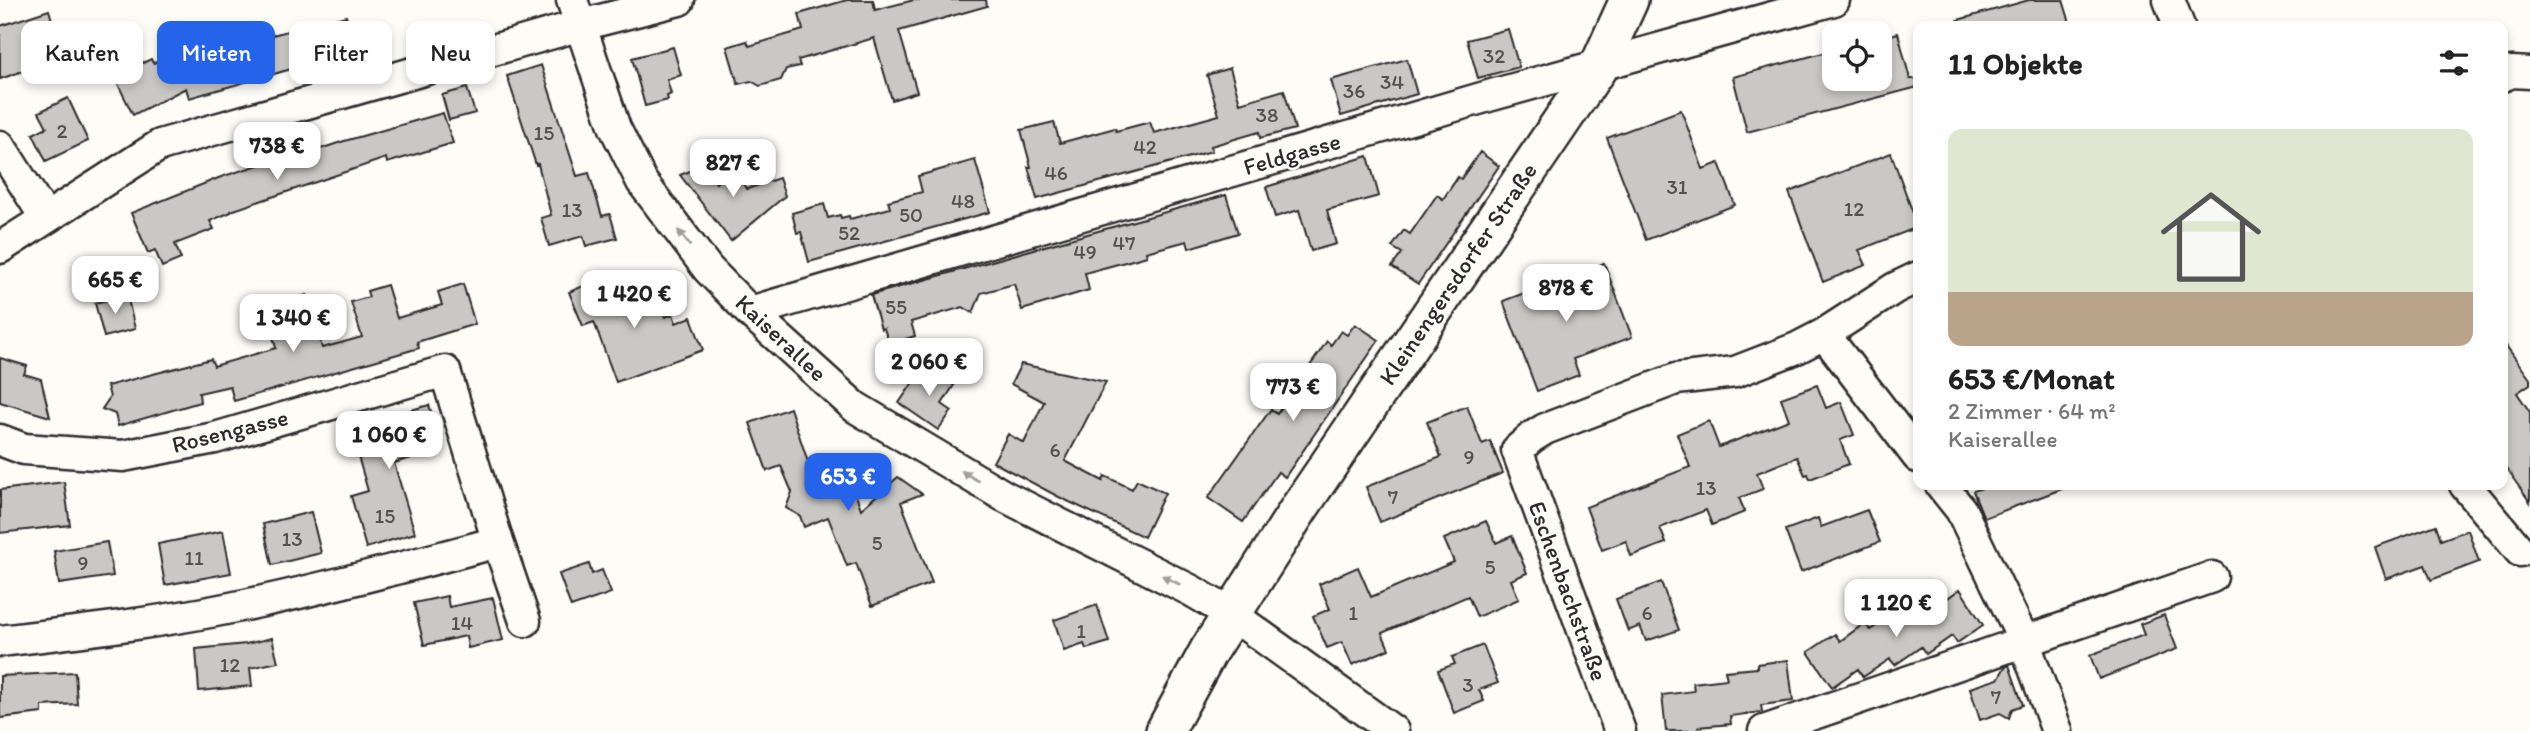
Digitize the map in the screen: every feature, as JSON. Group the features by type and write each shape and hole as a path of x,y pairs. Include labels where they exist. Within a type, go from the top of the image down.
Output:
{"main road":[{"name":"Kleinengersdorfer Straße","path":"1165,731 1185,691 1231,614 1315,485 1599,66 1629,0"}],"street":[{"path":"0,248 160,145 577,13 679,0"},
{"name":"Feldgasse","path":"750,312 1757,20 1835,0"},
{"path":"2169,0 2177,21"},
{"name":"Kaiserallee","path":"577,13 615,128 642,182 708,269 750,312 855,407 1004,496 1192,591 1231,614 1392,731"},
{"path":"2508,74 2530,73"},
{"path":"0,146 45,217"},
{"path":"1913,279 1824,334 1913,450"},
{"name":"Eschenbachstraße","path":"1620,731 1517,450 1545,429 1676,379 1735,372 1797,348 1824,334"},
{"name":"Rosengasse","path":"0,440 24,449 123,456 215,438 445,371 525,621"},
{"path":"1945,490 1961,510 2024,641 2057,731"},
{"path":"2469,490 2520,551"},
{"path":"0,641 84,632 257,603 498,542"},
{"path":"1764,731 2212,578"}],"building":[{"path":"847,0 873,0 875,10 914,0 986,0 987,6 899,31 917,92 892,100 874,38 798,60 800,66 786,69 781,80 760,86 751,81 738,84 727,47 747,41 749,46 803,30 799,14"},
{"path":"2029,0 2063,0 2069,21 1958,21"},
{"path":"49,10 52,21 21,21 21,72 0,79 0,26"},
{"path":"346,16 347,21 327,21"},
{"path":"1508,29 1519,67 1478,78 1467,40"},
{"path":"289,31 289,70 275,74 275,34"},
{"path":"1898,33 1910,79 1913,79 1913,88 1747,132 1733,77 1822,53 1822,91 1892,91 1892,35"},
{"path":"673,47 681,75 667,80 671,94 667,96 668,100 645,106 632,58"},
{"path":"151,59 153,63 157,62 157,84 238,84 189,98 186,88 133,115 118,84 143,84 143,63"},
{"path":"1407,59 1417,94 1341,116 1331,80"},
{"path":"541,65 577,176 589,173 602,216 610,214 617,238 586,246 583,236 549,246 541,218 551,215 538,164 536,165 507,76"},
{"path":"1230,68 1240,103 1284,90 1295,129 1260,138 1259,132 1211,146 1212,151 1037,199 1021,130 1054,122 1060,143 1115,128 1116,131 1150,122 1154,133 1219,115 1207,75"},
{"path":"467,88 475,113 449,120 442,95"},
{"path":"68,98 88,141 46,161 33,134 47,127 39,112"},
{"path":"1681,110 1703,169 1719,163 1735,205 1646,240 1607,138"},
{"path":"443,113 453,143 387,163 386,158 231,211 210,221 214,229 175,244 181,259 162,267 155,250 148,253 131,213 221,177"},
{"path":"1480,152 1499,166 1418,284 1392,267 1402,253 1392,247 1404,230 1410,234 1437,195 1443,199"},
{"path":"1891,153 1913,213 1913,229 1859,250 1866,265 1823,282 1789,192"},
{"path":"1368,156 1379,196 1327,210 1336,244 1311,251 1299,210 1275,217 1266,187"},
{"path":"975,160 990,212 809,262 801,232 797,233 792,213 824,204 828,218 840,215 841,218 849,216 850,219 890,208 888,201 922,192 918,176"},
{"path":"703,166 716,183 732,170 747,189 779,178 785,196 731,241 680,175"},
{"path":"1226,195 1238,233 1189,248 1187,241 1146,252 1147,256 1085,273 1089,290 1022,310 1014,284 981,293 973,313 963,307 911,322 915,336 889,344 884,328 881,329 871,295"},
{"path":"1604,263 1632,337 1573,359 1579,375 1537,391 1503,301"},
{"path":"610,275 625,312 657,299 665,317 673,314 676,323 691,317 703,350 616,382 594,322 583,326 569,292"},
{"path":"463,284 475,324 417,342 419,348 234,401 230,386 199,393 200,402 118,426 115,414 102,409 110,397 107,386 211,359 214,366 276,348 265,307 307,295 322,348 362,337 351,302 369,297 367,291 387,285 397,318 442,305 438,292"},
{"path":"127,295 135,329 104,337 95,303"},
{"path":"1355,324 1379,340 1285,477 1278,472 1243,522 1208,498 1271,409 1277,414 1327,341 1331,345 1341,331 1347,335"},
{"path":"2508,348 2530,379 2530,384 2517,393 2530,412 2530,502 2508,471"},
{"path":"0,358 27,366 24,374 41,379 50,417 0,402"},
{"path":"1021,364 1106,382 1065,461 1103,481 1105,476 1132,489 1137,480 1165,493 1144,537 993,462 1008,434 1024,443 1044,402 1011,384"},
{"path":"925,365 954,385 942,404 952,411 938,430 899,403"},
{"path":"1817,385 1826,408 1841,402 1854,435 1840,440 1849,464 1810,479 1808,474 1805,475 1797,457 1757,473 1763,489 1739,498 1745,512 1712,525 1706,510 1660,528 1666,543 1631,556 1626,541 1602,550 1586,507 1690,467 1677,434 1709,421 1719,447 1789,420 1781,398"},
{"path":"429,405 442,449 394,463 415,533 366,548 351,496 368,491 349,425"},
{"path":"1467,406 1482,444 1490,441 1503,473 1380,522 1366,487 1441,457 1427,422"},
{"path":"790,408 812,474 844,462 861,509 898,477 922,494 901,502 932,583 872,606 856,563 847,566 828,517 804,527 800,516 786,508 792,492 781,466 767,471 750,423"},
{"path":"64,482 70,525 0,533 0,490"},
{"path":"1976,490 2059,490 1984,518 1973,491"},
{"path":"1867,510 1880,542 1801,572 1785,530 1818,518 1821,527"},
{"path":"311,512 321,553 272,565 263,524"},
{"path":"1486,521 1496,543 1512,536 1527,573 1511,580 1519,599 1477,617 1468,596 1382,633 1389,649 1352,665 1342,642 1327,648 1313,616 1330,609 1319,584 1358,567 1371,597 1454,562 1444,539"},
{"path":"2436,525 2441,540 2468,530 2479,562 2431,580 2425,565 2386,579 2375,547"},
{"path":"223,531 231,573 165,585 158,544"},
{"path":"107,542 113,576 59,584 54,551"},
{"path":"589,564 592,574 602,570 611,593 571,607 559,574"},
{"path":"1661,582 1679,630 1646,641 1640,626 1628,631 1616,599"},
{"path":"1960,589 1983,625 1957,643 1952,636 1926,654 1921,647 1895,665 1890,659 1863,677 1858,669 1832,687 1808,652 1835,634 1840,641 1865,623 1870,630 1896,612 1901,619 1929,601 1934,608"},
{"path":"447,596 449,607 493,598 503,640 468,648 466,636 424,645 414,603"},
{"path":"1097,605 1109,642 1086,649 1084,644 1064,651 1054,620"},
{"path":"2164,615 2177,649 2099,679 2090,655 2144,635 2140,624"},
{"path":"272,638 278,662 250,668 252,686 199,691 196,649 246,644"},
{"path":"1483,645 1498,683 1479,690 1484,701 1454,713 1438,670 1455,664 1452,657"},
{"path":"1788,660 1793,701 1761,705 1762,712 1730,716 1731,724 1698,727 1698,731 1666,731 1662,695 1694,691 1693,683 1727,679 1725,671 1757,668 1757,664"},
{"path":"2009,665 2023,705 2012,709 2009,718 2000,713 1980,720 1970,688 1998,679"},
{"path":"75,672 77,704 42,706 42,713 0,718 0,676"}]}
